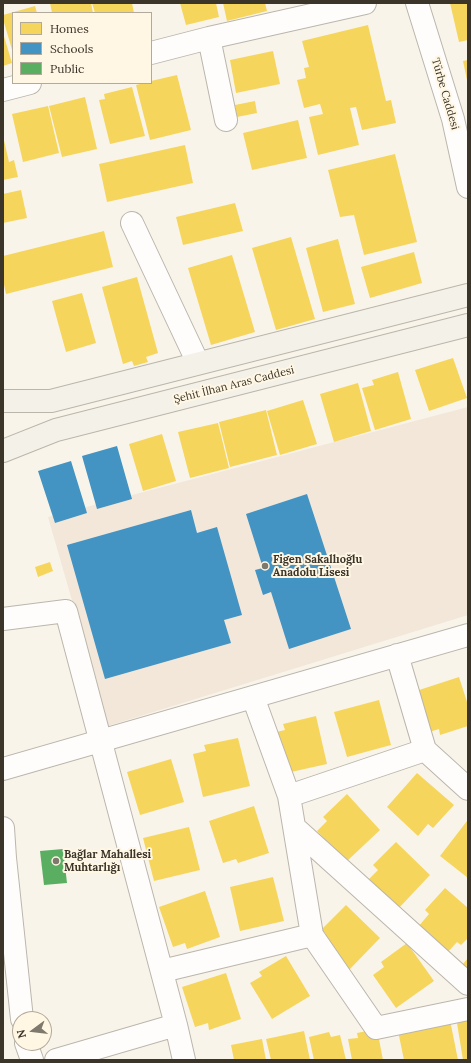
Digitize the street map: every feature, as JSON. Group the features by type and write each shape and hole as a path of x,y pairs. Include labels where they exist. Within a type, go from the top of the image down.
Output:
{"main road":[{"path":"3,401 51,401 468,295"},
{"name":"Şehit İlhan Aras Caddesi","path":"3,451 56,430 468,325"}],"street":[{"path":"152,53 209,38 365,3"},
{"name":"Türbe Caddesi","path":"417,3 453,119 467,173"},
{"path":"209,38 226,120"},
{"path":"3,90 26,84"},
{"path":"132,223 198,363"},
{"path":"3,619 66,611 176,1024 184,1060"},
{"path":"3,769 468,635"},
{"path":"398,655 425,750 468,789"},
{"path":"253,697 289,796 312,935 376,1028 468,1009"},
{"path":"289,796 425,750"},
{"path":"3,828 21,1011"},
{"path":"295,828 468,984"},
{"path":"162,971 312,935"},
{"path":"56,1060 176,1024"}],"shaded area":[{"name":"Figen Sakallıoğlu Anadolu Lisesi","path":"468,407 468,615 108,726 48,517"}],"building: Homes":[{"path":"50,3 91,3 93,12 52,12"},
{"path":"92,3 132,3 134,12 95,12"},
{"path":"180,3 216,3 219,17 186,25"},
{"path":"223,3 265,3 267,11 227,21"},
{"path":"450,3 468,3 468,40 459,42"},
{"path":"35,6 37,12 14,12"},
{"path":"12,12 12,50 3,19 3,15"},
{"path":"368,25 386,101 391,100 396,123 362,130 356,107 350,108 359,145 318,155 309,117 323,114 320,104 304,108 297,80 306,78 304,68 309,67 302,41"},
{"path":"3,33 12,63 3,66"},
{"path":"273,51 280,84 236,93 230,60"},
{"path":"468,60 468,80 467,80 463,61"},
{"path":"177,75 191,130 150,140 136,85 152,84 152,81"},
{"path":"132,87 145,136 110,144 99,100 105,99 104,94"},
{"path":"85,97 97,149 62,157 49,106"},
{"path":"255,101 257,113 237,117 235,105"},
{"path":"48,106 59,153 23,162 12,114"},
{"path":"298,120 307,158 252,170 243,133"},
{"path":"3,136 9,162 14,160 18,177 3,180"},
{"path":"185,145 193,183 107,202 99,164"},
{"path":"395,154 417,242 364,255 354,215 340,217 328,170"},
{"path":"21,190 27,218 3,223 3,194"},
{"path":"235,203 243,231 183,245 176,217"},
{"path":"104,231 113,267 6,294 3,280 3,256"},
{"path":"291,237 315,319 276,330 252,248"},
{"path":"338,239 355,304 323,312 306,248"},
{"path":"414,252 422,283 370,298 361,267"},
{"path":"232,255 255,332 211,345 188,268"},
{"path":"137,277 158,353 146,357 148,362 134,366 132,361 123,364 102,287"},
{"path":"82,293 96,343 66,352 52,301"},
{"path":"453,358 467,398 429,411 415,370"},
{"path":"398,372 411,419 375,430 362,388 374,385 372,380"},
{"path":"358,383 371,431 334,442 320,394"},
{"path":"303,400 317,444 280,455 267,411"},
{"path":"266,410 277,455 230,467 219,422"},
{"path":"218,423 229,468 190,478 178,432"},
{"path":"162,434 176,481 143,491 129,444"},
{"path":"50,562 53,571 38,577 35,567"},
{"path":"459,677 468,705 468,726 440,735 439,729 426,733 413,692"},
{"path":"379,700 391,745 347,757 334,712"},
{"path":"316,716 327,764 282,774 272,733 285,730 283,724"},
{"path":"238,738 250,786 203,797 193,754 206,751 204,745"},
{"path":"171,759 184,802 140,815 127,772"},
{"path":"417,773 454,805 433,828 428,824 418,836 387,807"},
{"path":"347,794 380,830 346,862 317,831 327,821 323,817"},
{"path":"254,806 269,853 238,863 236,859 223,863 209,821"},
{"path":"467,821 468,822 468,878 440,856"},
{"path":"189,827 200,870 154,881 143,838"},
{"path":"396,842 430,875 398,909 368,880 378,870 373,865"},
{"path":"273,877 284,921 240,931 230,887"},
{"path":"445,888 468,908 468,938 461,945 457,942 447,953 418,927 429,914 425,910"},
{"path":"205,891 220,937 187,949 185,943 173,947 159,907"},
{"path":"346,905 380,938 349,970 319,941 326,934 321,930"},
{"path":"407,943 434,981 396,1008 373,975 384,967 381,962"},
{"path":"286,956 310,996 272,1019 250,983 262,976 259,972"},
{"path":"468,958 468,969 463,964"},
{"path":"226,973 241,1019 209,1030 208,1023 195,1027 182,987"},
{"path":"468,1015 468,1060 463,1060 456,1017"},
{"path":"450,1020 458,1060 404,1060 398,1031"},
{"path":"377,1029 383,1060 352,1060 348,1039 358,1038 357,1033"},
{"path":"304,1031 310,1060 271,1060 266,1039"},
{"path":"329,1032 331,1037 340,1035 346,1060 314,1060 309,1037"},
{"path":"262,1039 266,1060 234,1060 231,1045"}],"building: Schools":[{"path":"117,446 132,499 97,509 82,456"},
{"path":"71,461 87,513 55,523 38,471"},
{"path":"307,494 351,629 289,649 271,592 263,595 255,570 263,568 246,514"},
{"path":"191,510 197,533 217,527 242,615 224,620 231,643 105,679 67,545"}],"building: Public":[{"path":"63,849 67,883 44,885 40,851"}],"place":[{"name":"Figen Sakallıoğlu Anadolu Lisesi","path":"265,566"},
{"name":"Bağlar Mahallesi Muhtarlığı","path":"56,861"}]}
